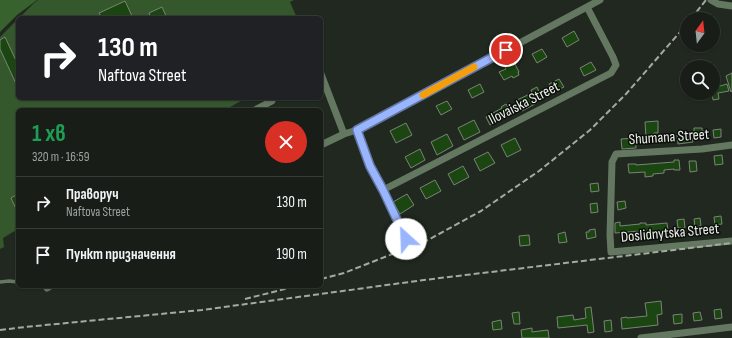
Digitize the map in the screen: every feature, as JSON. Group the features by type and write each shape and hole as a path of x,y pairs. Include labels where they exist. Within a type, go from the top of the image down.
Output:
{"street":[{"path":"323,144 344,134 357,130 600,0"},
{"path":"711,0 718,4 732,6"},
{"name":"Ilovaiska Street","path":"383,190 611,73 616,66 613,57 587,7"},
{"path":"323,79 344,134"},
{"path":"259,108 272,100"},
{"name":"Shumana Street","path":"611,252 612,162 616,154 702,149 732,145"},
{"name":"Doslidnytska Street","path":"611,252 732,241"},
{"path":"641,338 732,327"}],"lane":[{"path":"357,130 370,166 406,239"},
{"path":"0,282 16,282"}],"green space":[{"path":"0,0 37,0 17,15 0,32"},
{"path":"38,0 294,0 290,2 296,16 21,16"},
{"path":"16,21 16,100 242,100 228,108 16,108 16,230 3,238 4,247 0,249 0,37"}],"building":[{"path":"125,1 132,16 101,16 99,13"},
{"path":"162,7 166,16 150,16 149,13"},
{"path":"574,31 579,40 567,47 562,38"},
{"path":"5,37 16,61 16,84 0,49 0,40"},
{"path":"542,49 547,57 537,63 532,54"},
{"path":"510,59 513,65 515,64 519,75 513,78 512,76 504,80 499,72 506,69 503,63"},
{"path":"591,62 596,70 584,76 580,68"},
{"path":"732,73 732,91 731,92 726,76"},
{"path":"559,79 564,87 553,92 549,84"},
{"path":"480,84 484,92 472,98 468,90"},
{"path":"727,84 729,91 720,93 720,86"},
{"path":"537,87 541,96 533,100 535,104 522,111 517,100 532,93 531,90"},
{"path":"447,101 452,109 441,115 436,106"},
{"path":"506,104 512,114 490,125 486,117"},
{"path":"474,120 480,132 464,140 458,128"},
{"path":"658,121 658,133 654,133 655,136 646,137 645,122"},
{"path":"406,123 412,135 396,143 390,131"},
{"path":"694,128 702,128 705,138 692,139 693,142 678,144 677,135 694,133"},
{"path":"721,129 721,137 714,138 713,130"},
{"path":"447,134 453,146 437,155 431,142"},
{"path":"515,138 521,150 507,157 501,145"},
{"path":"636,138 636,148 622,149 621,139"},
{"path":"420,149 425,160 411,168 405,157"},
{"path":"488,152 495,163 480,171 474,159"},
{"path":"722,155 723,164 715,165 714,156"},
{"path":"674,160 679,160 680,170 664,170 664,173 653,174 653,176 645,177 645,172 629,173 628,164 636,165 674,162"},
{"path":"689,161 696,161 697,171 690,172"},
{"path":"463,166 469,177 454,185 448,174"},
{"path":"435,180 441,191 426,199 420,188"},
{"path":"598,183 599,191 591,192 590,184"},
{"path":"407,194 414,205 400,214 393,202"},
{"path":"16,195 16,209 11,198"},
{"path":"625,201 626,208 618,210 617,202"},
{"path":"597,203 598,212 591,213 590,204"},
{"path":"721,216 722,224 715,225 714,217"},
{"path":"700,218 701,226 695,227 694,219"},
{"path":"684,219 685,228 678,228 677,220"},
{"path":"620,222 620,226 640,223 646,223 646,225 667,223 668,230 615,233 615,223"},
{"path":"595,229 596,237 587,239 586,232"},
{"path":"565,232 567,242 559,243 558,234"},
{"path":"529,235 530,245 520,246 519,236"},
{"path":"661,301 662,314 657,315 658,325 622,329 621,318 647,316 645,303"},
{"path":"591,307 594,332 588,333 587,325 558,328 557,317 573,315 574,320 586,318 585,308"},
{"path":"721,309 722,318 715,319 714,310"},
{"path":"519,312 520,324 514,324 512,313"},
{"path":"700,312 702,320 694,321 693,313"},
{"path":"682,314 682,323 674,324 673,315"},
{"path":"501,320 502,329 493,330 492,322"},
{"path":"611,320 612,331 605,332 604,321"},
{"path":"532,328 532,332 548,330 549,338 522,338 521,330"}],"railway":[{"path":"697,12 706,0"},
{"path":"323,278 344,273 428,240 481,211 539,171 590,130 626,94 680,32"},
{"path":"0,330 202,310 424,280 732,243"},
{"path":"245,299 289,288"}],"slow traffic":[{"path":"423,95 474,67"}],"route":[{"path":"406,239 370,166 357,130 506,50"}]}
